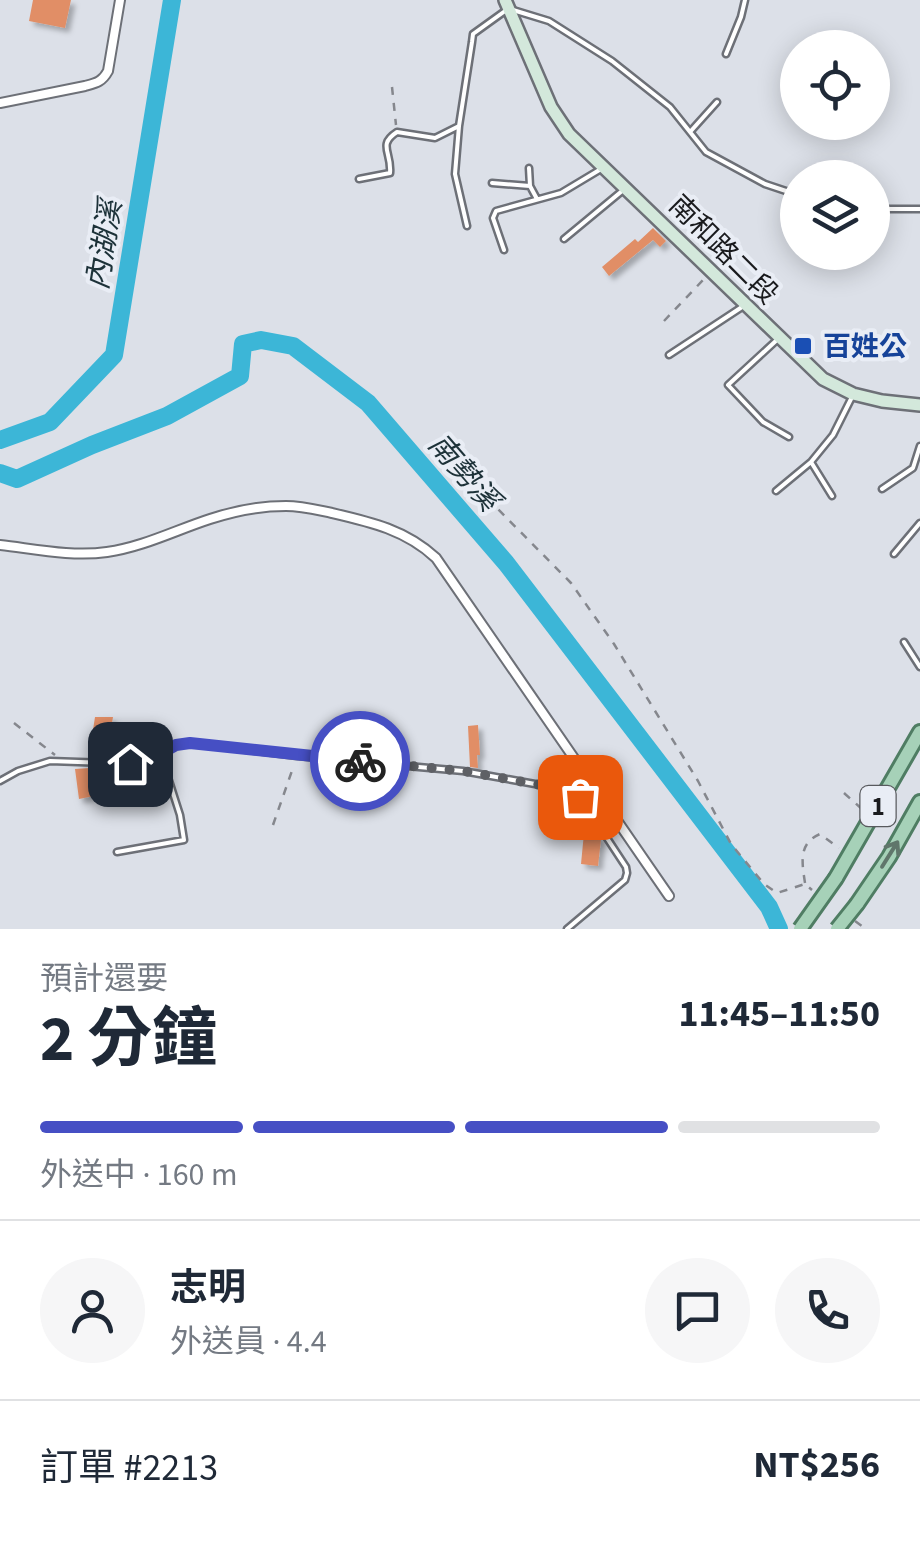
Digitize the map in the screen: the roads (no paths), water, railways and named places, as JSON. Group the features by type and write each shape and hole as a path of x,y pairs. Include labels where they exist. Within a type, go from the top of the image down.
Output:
{"main road":[{"name":"南和路二段","path":"507,4 551,107 569,134 711,272 823,379 853,394 920,405"},
{"name":"1","path":"800,929 836,878 920,732"},
{"name":"1","path":"837,929 854,911 920,802"}],"street":[{"path":"0,103 85,86 104,78 120,0"},
{"path":"0,545 77,554 106,552 244,510 285,506 372,522 408,535 436,558 669,896"}],"lane":[{"path":"726,54 745,0"},
{"path":"466,226 455,174 473,34 507,4 549,21 612,61 670,107 706,152 780,189"},
{"path":"690,132 717,102"},
{"path":"359,179 390,173 386,142 397,132 435,138 459,126"},
{"path":"529,168 530,186 537,199"},
{"path":"504,250 493,218 496,210 561,192 604,168"},
{"path":"492,184 530,186"},
{"path":"564,239 626,188"},
{"path":"890,209 920,209"},
{"path":"670,355 745,305"},
{"path":"779,338 728,384 764,422 789,437"},
{"path":"776,491 811,462 833,435 853,394"},
{"path":"882,489 913,468 920,446"},
{"path":"811,462 832,496"},
{"path":"894,554 920,522"},
{"path":"904,642 920,667"},
{"path":"117,852 184,840 164,765 167,750 176,745 190,743 463,771 576,793 626,866 625,880 567,929"},
{"path":"0,780 50,760 164,765"}],"waterway":[{"name":"內湖溪","path":"0,440 50,422 114,355 172,0"},
{"name":"南勢溪","path":"0,473 17,479 167,416 240,376 243,344 261,340 293,346 368,403 506,563 769,907 779,929"}],"place":[{"name":"百姓公","path":"803,346"}]}
